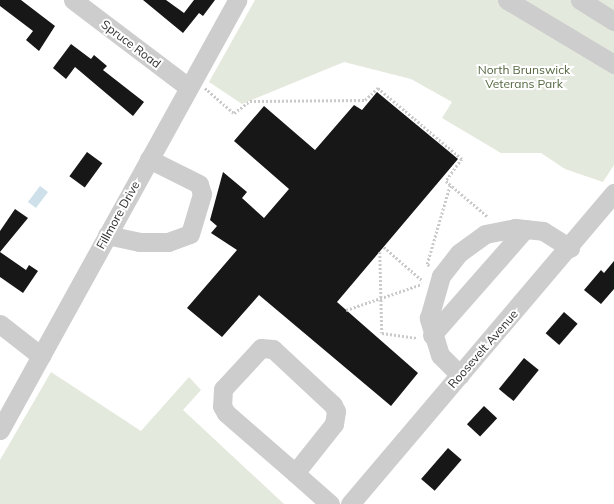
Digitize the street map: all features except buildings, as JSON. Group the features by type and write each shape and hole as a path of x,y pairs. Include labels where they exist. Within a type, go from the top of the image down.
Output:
{"street":[{"name":"Spruce Road","path":"73,0 195,86"},
{"name":"Fillmore Drive","path":"0,430 149,158 195,86 237,0"},
{"path":"507,0 614,64"},
{"path":"580,0 614,21"},
{"path":"107,235 138,242 168,242 190,234 202,194 199,184 149,158"},
{"name":"Roosevelt Avenue","path":"350,504 570,248 614,193"},
{"path":"460,375 440,355 427,337 433,297 441,276 459,254 485,234 526,229 544,232 570,248"},
{"path":"427,337 526,229"},
{"path":"0,324 41,356"},
{"path":"295,473 334,424 336,411 333,405 273,349 261,348 223,389 222,406 295,473 330,504"}],"path":[{"path":"195,86 234,113 250,101 365,100 378,88 462,159 446,181 488,218"},
{"path":"429,266 427,264 450,184"},
{"path":"346,310 423,282 384,247"},
{"path":"380,252 382,333 427,337"}],"green space":[{"name":"North Brunswick Veterans Park","path":"255,0 614,0 614,165 603,182 565,169 541,153 501,153 442,118 452,102 411,79 344,62 242,104 209,82"},
{"path":"51,372 141,431 189,377 201,390 183,410 284,504 0,504 0,460"}],"water":[{"path":"40,186 48,192 36,208 28,202"}]}
